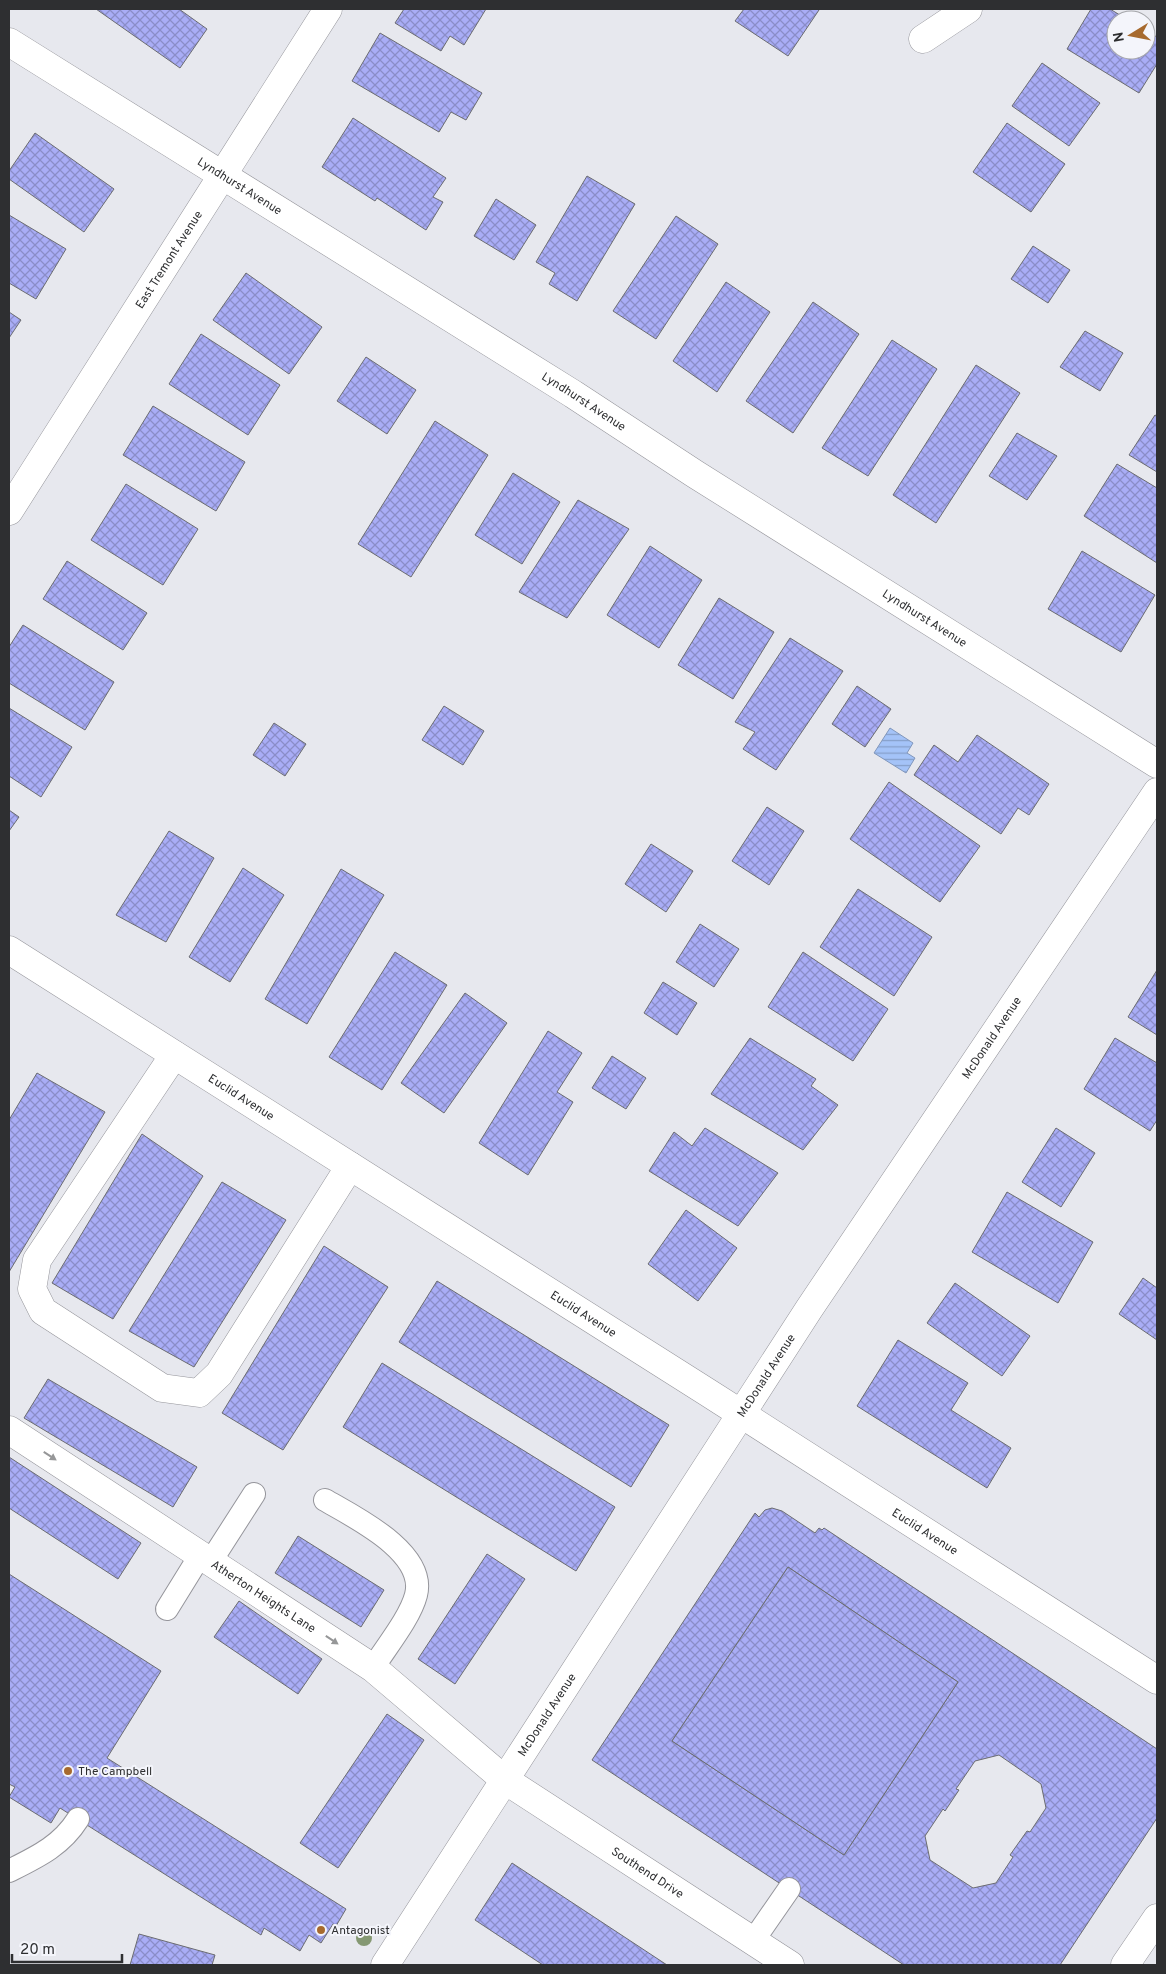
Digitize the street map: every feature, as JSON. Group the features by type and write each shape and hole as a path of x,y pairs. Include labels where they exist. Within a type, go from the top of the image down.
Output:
{"street":[{"name":"East Tremont Avenue","path":"9,511 328,9"},
{"path":"923,39 968,9"},
{"name":"Lyndhurst Avenue","path":"9,42 573,394 703,479 1157,764"},
{"name":"McDonald Avenue","path":"384,1965 809,1309 1157,792"},
{"name":"Euclid Avenue","path":"9,950 742,1414 1157,1680"},
{"path":"174,1055 37,1260 32,1288 43,1311 162,1388 199,1393 219,1374 350,1166"},
{"name":"Atherton Heights Lane","path":"9,1430 206,1557 373,1668 505,1780"},
{"name":"Southend Drive","path":"505,1780 790,1965"},
{"path":"1125,1965 1157,1918"}],"lane":[{"path":"167,1609 254,1494"},
{"path":"325,1500 383,1534 408,1560 416,1579 417,1594 373,1668"},
{"path":"9,1871 49,1851 64,1839 78,1819"},
{"path":"753,1941 789,1889"}],"water":[{"path":"890,728 913,743 907,753 915,758 906,773 874,753"}],"building":[{"path":"96,9 179,9 207,29 180,68"},
{"path":"404,9 486,9 464,45 450,36 441,51 395,23"},
{"path":"744,9 819,10 788,56 735,21"},
{"path":"1091,9 1110,9 1112,10 1106,10 1106,60 1156,60 1156,36 1157,64 1139,93 1067,49"},
{"path":"380,33 482,93 466,120 451,112 439,132 352,81"},
{"path":"1042,63 1100,103 1069,146 1012,106"},
{"path":"353,118 446,178 433,197 443,202 426,230 377,198 375,201 322,167"},
{"path":"1007,123 1065,164 1031,212 973,172"},
{"path":"35,133 114,189 84,232 9,179 9,171"},
{"path":"587,176 635,204 577,301 549,284 555,273 536,262"},
{"path":"496,199 536,225 514,260 474,236"},
{"path":"9,215 66,249 36,299 9,283"},
{"path":"676,216 718,244 656,339 613,311"},
{"path":"1033,246 1070,270 1048,303 1011,279"},
{"path":"246,273 322,327 289,374 213,320"},
{"path":"726,282 770,312 717,392 673,361"},
{"path":"813,302 859,334 793,433 746,401"},
{"path":"9,312 21,320 9,338"},
{"path":"1085,331 1123,353 1100,391 1060,367"},
{"path":"201,334 280,385 248,435 169,384"},
{"path":"892,340 937,369 868,476 822,448"},
{"path":"366,357 416,390 387,434 337,401"},
{"path":"976,365 1020,393 936,523 893,495"},
{"path":"153,406 245,462 216,511 123,455"},
{"path":"1155,415 1157,416 1157,472 1129,455"},
{"path":"435,421 488,455 411,577 358,544"},
{"path":"1017,433 1057,456 1027,500 989,476"},
{"path":"1117,464 1157,488 1157,563 1084,516"},
{"path":"513,473 560,502 522,564 475,535"},
{"path":"126,484 198,529 163,585 91,540"},
{"path":"578,500 629,529 567,618 519,592"},
{"path":"650,546 702,580 659,648 607,615"},
{"path":"1082,551 1155,595 1121,652 1048,609"},
{"path":"67,561 147,613 123,650 43,599"},
{"path":"719,598 774,632 733,699 678,665"},
{"path":"23,625 114,682 85,730 9,683 9,647"},
{"path":"790,638 843,671 776,770 743,749 755,732 735,722"},
{"path":"857,686 891,709 865,747 832,724"},
{"path":"444,706 484,731 463,765 422,740"},
{"path":"9,708 72,747 41,797 9,776"},
{"path":"274,723 306,744 285,776 253,755"},
{"path":"977,735 1049,784 1029,815 1018,808 1001,834 914,775 934,745 958,762"},
{"path":"889,782 980,846 940,902 850,839"},
{"path":"767,807 804,831 769,885 732,861"},
{"path":"9,810 19,817 9,831"},
{"path":"169,831 214,858 166,942 116,915"},
{"path":"651,844 693,871 666,912 625,884"},
{"path":"243,868 284,895 230,982 189,957"},
{"path":"341,869 384,895 307,1024 265,999"},
{"path":"858,889 932,937 894,996 820,947"},
{"path":"700,924 739,949 714,987 676,962"},
{"path":"395,952 447,985 382,1090 329,1057"},
{"path":"803,952 888,1009 853,1061 768,1007"},
{"path":"1157,970 1157,1035 1128,1017"},
{"path":"663,982 697,1003 677,1035 644,1013"},
{"path":"465,993 507,1023 444,1113 401,1083"},
{"path":"548,1031 582,1053 557,1092 573,1102 528,1175 479,1143"},
{"path":"750,1038 816,1079 811,1086 838,1105 803,1150 711,1094"},
{"path":"1115,1038 1157,1063 1157,1120 1150,1131 1084,1089"},
{"path":"612,1056 646,1078 626,1109 592,1088"},
{"path":"37,1073 105,1112 9,1272 9,1120"},
{"path":"705,1128 778,1173 738,1226 649,1171 674,1132 692,1146"},
{"path":"1056,1128 1095,1153 1061,1207 1022,1182"},
{"path":"142,1134 203,1176 113,1319 52,1283"},
{"path":"222,1182 286,1220 194,1367 129,1331"},
{"path":"1007,1192 1093,1242 1058,1303 972,1252"},
{"path":"686,1210 737,1248 698,1301 648,1264"},
{"path":"324,1246 388,1287 283,1450 222,1413"},
{"path":"1143,1278 1157,1288 1157,1340 1119,1314"},
{"path":"437,1281 669,1425 631,1487 399,1342"},
{"path":"955,1283 1030,1336 1002,1376 927,1323"},
{"path":"898,1340 968,1383 951,1410 1011,1448 987,1488 857,1406"},
{"path":"382,1363 615,1507 576,1571 343,1427"},
{"path":"48,1379 197,1467 173,1507 24,1418"},
{"path":"9,1457 141,1543 118,1579 9,1508"},
{"path":"772,1508 782,1511 815,1533 819,1528 822,1530 824,1528 1157,1749 1157,1818 1060,1965 904,1965 592,1760 755,1513 759,1517 765,1510","holes":["788,1567 958,1682 844,1855 672,1741","999,1755 1041,1784 1046,1808 1030,1832 1027,1831 1010,1855 1013,1857 996,1883 973,1888 930,1860 925,1836 943,1809 945,1811 959,1790 956,1789 975,1761"]},
{"path":"298,1536 384,1590 361,1627 275,1573"},
{"path":"487,1554 525,1579 455,1684 418,1659"},
{"path":"788,1567 958,1682 844,1855 672,1741"},
{"name":"The Campbell","path":"9,1574 161,1671 107,1758 346,1909 336,1926 333,1924 321,1943 309,1935 300,1951 264,1928 261,1935 60,1808 51,1823 9,1797 15,1787 9,1784"},
{"path":"239,1601 322,1659 298,1694 214,1637"},
{"path":"387,1714 424,1740 338,1868 300,1843"},
{"path":"512,1863 667,1965 543,1965 475,1920"},
{"path":"139,1934 215,1955 212,1965 130,1965"}],"place":[{"name":"The Campbell","path":"68,1771"},
{"name":"Antagonist","path":"321,1930"}]}
